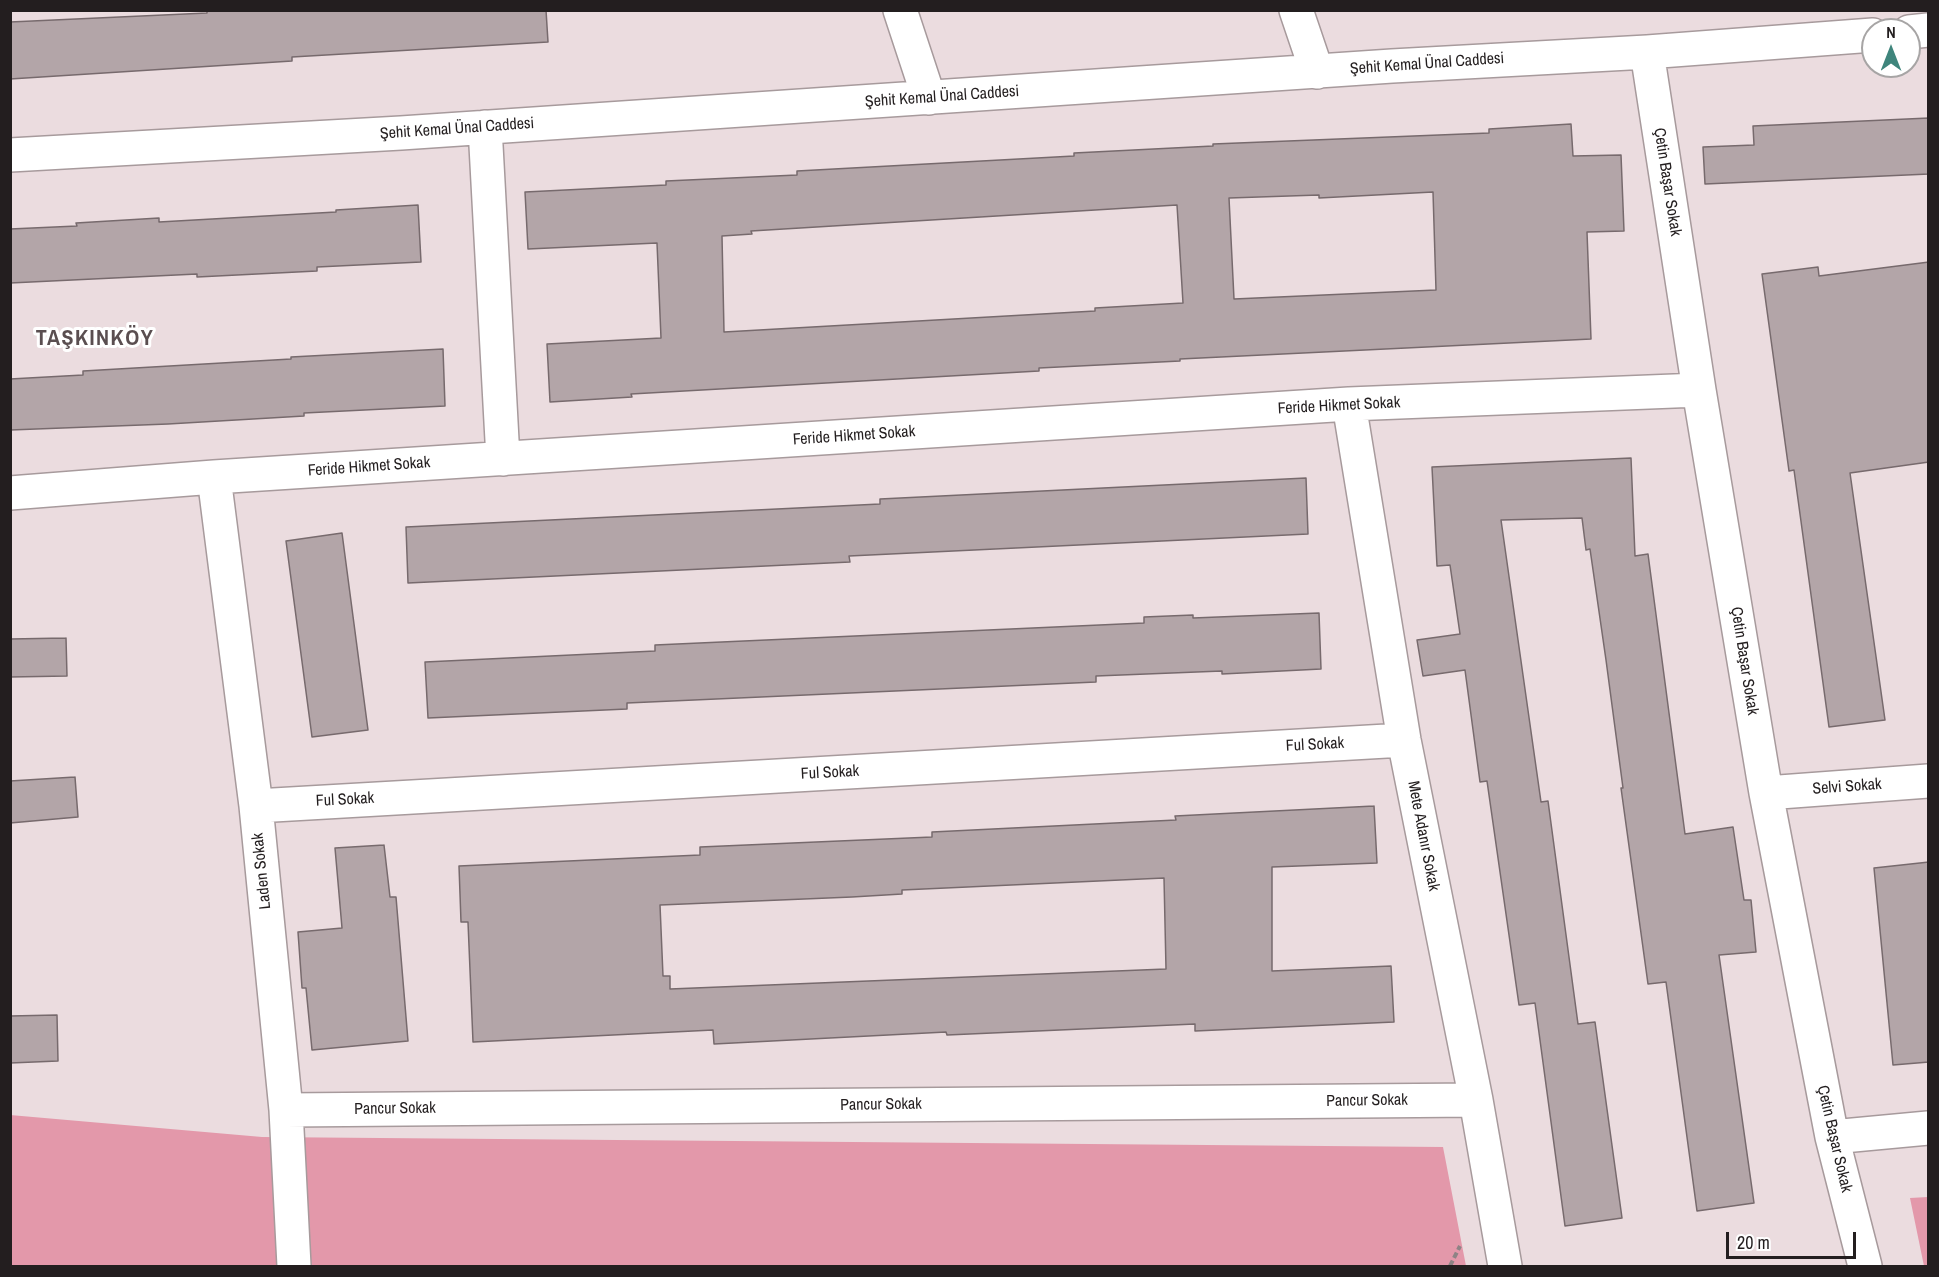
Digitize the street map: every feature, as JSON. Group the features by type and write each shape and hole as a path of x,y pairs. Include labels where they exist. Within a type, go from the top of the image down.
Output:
{"street":[{"path":"900,10 929,98"},
{"path":"1296,10 1317,72"},
{"name":"Şehit Kemal Ünal Caddesi","path":"10,155 485,127 1392,66 1647,52 1861,35"},
{"name":"Çetin Başar Sokak","path":"1647,52 1699,390 1766,793 1832,1137 1865,1266"},
{"path":"485,127 503,459"},
{"name":"Feride Hikmet Sokak","path":"10,493 214,477 1349,404 1699,390"},
{"name":"Mete Adanır Sokak","path":"1349,404 1404,740 1476,1100 1505,1266"},
{"name":"Laden Sokak","path":"214,477 256,806 286,1110 294,1266"},
{"name":"Ful Sokak","path":"256,806 1404,740"},
{"name":"Selvi Sokak","path":"1766,793 1929,781"},
{"name":"Pancur Sokak","path":"286,1110 1476,1100"},
{"path":"1832,1137 1929,1128"}],"shaded area":[{"path":"10,1115 262,1137 1443,1147 1466,1266 11,1266"},
{"path":"1928,1197 1928,1266 1924,1266 1910,1198"}],"building":[{"path":"207,10 546,10 548,42 292,57 292,61 10,79 10,22 207,13"},
{"path":"1929,118 1929,174 1705,184 1703,147 1754,145 1753,126"},
{"path":"1571,124 1573,156 1621,155 1624,231 1587,232 1591,339 1180,359 1180,361 1039,368 1039,371 631,394 632,397 550,402 547,344 661,338 657,243 528,249 525,192 666,185 666,181 797,175 797,171 1074,156 1074,153 1213,146 1213,144 1489,133 1489,129","holes":["1433,192 1436,290 1234,299 1229,198 1319,195 1319,198","1177,205 1183,303 1095,308 1095,311 724,332 722,236 752,234 751,231"]},
{"path":"418,205 421,262 317,267 317,271 10,283 10,229 77,226 76,223 159,218 159,222"},
{"path":"1929,262 1929,462 1850,473 1885,720 1829,727 1794,470 1789,471 1762,274 1818,267 1819,276"},
{"path":"443,349 445,406 304,413 304,416 168,424 10,430 10,379 83,375 83,371"},
{"path":"1631,458 1635,556 1648,554 1685,834 1733,827 1744,900 1751,900 1756,952 1719,955 1754,1203 1697,1211 1666,982 1648,984 1606,660 1590,549 1586,550 1582,518 1501,520 1541,802 1548,801 1578,1024 1595,1022 1622,1218 1565,1226 1535,1003 1519,1005 1487,781 1480,782 1465,670 1423,676 1417,640 1460,634 1450,565 1437,566 1432,467"},
{"path":"1306,478 1308,534 849,556 850,562 408,583 406,527 880,504 880,499"},
{"path":"342,533 368,730 312,737 286,541"},
{"path":"1319,613 1321,669 1222,674 1222,671 1096,676 1096,682 627,703 627,709 428,718 425,662 655,651 655,645 1144,623 1144,617 1193,615 1193,618"},
{"path":"66,638 67,676 10,677 10,639"},
{"path":"75,777 78,817 10,823 10,781"},
{"path":"1374,806 1377,863 1272,867 1272,971 1391,966 1394,1022 1195,1031 1195,1024 947,1035 946,1032 714,1044 713,1030 473,1042 468,922 461,922 459,866 700,855 700,847 932,837 932,832 1176,820 1175,816","holes":["1164,878 1166,969 670,989 670,976 663,976 660,905 852,897 902,894 902,890"]},
{"path":"384,845 390,897 396,897 408,1041 312,1050 306,988 302,988 298,932 342,928 335,848"},
{"path":"1929,862 1929,1062 1893,1065 1874,868"},
{"path":"57,1015 58,1061 10,1063 10,1016"}],"district":[{"name":"TAŞKINKÖY","path":"95,339"}]}
